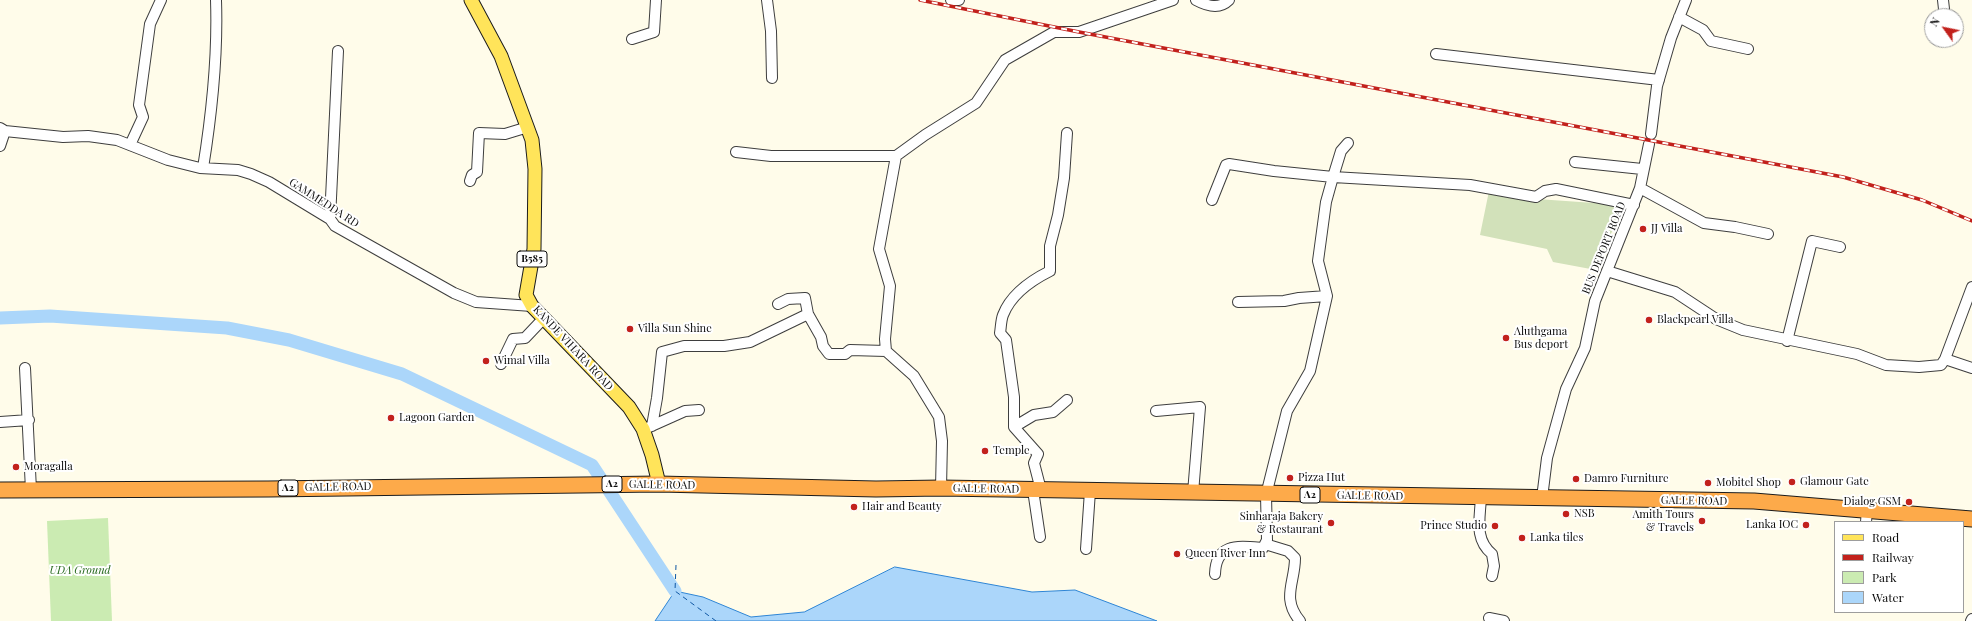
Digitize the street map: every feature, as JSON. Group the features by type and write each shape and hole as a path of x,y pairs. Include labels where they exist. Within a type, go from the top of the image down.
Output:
{"highway":[{"name":"GALLE ROAD","path":"0,490 268,489 576,484 653,484 868,489 941,488 1266,495 1754,501 1867,516 1972,519"}],"main road":[{"name":"KANDE VIHARA ROAD","path":"471,0 501,56 532,140 535,169 534,249 526,295 532,306 647,428 652,455 653,484"}],"street":[{"path":"130,146 143,117 139,105 150,24 161,0"},
{"path":"203,168 214,90 216,0"},
{"path":"632,39 654,32 656,0"},
{"path":"767,0 771,31 772,78"},
{"path":"951,0 959,0"},
{"path":"736,152 771,156 896,156 925,135 976,103 1005,60 1036,42 1054,32 1080,32 1173,0"},
{"path":"1196,0 1208,7 1224,5 1229,0"},
{"name":"BUS DEPORT ROAD","path":"1542,498 1547,458 1566,389 1585,348 1594,301 1640,188 1642,169 1650,139 1659,80 1686,0"},
{"path":"1679,17 1703,30 1711,41 1748,49"},
{"path":"330,219 338,51"},
{"path":"1436,54 1659,80"},
{"path":"470,181 472,175 477,172 479,133 505,134 528,127"},
{"path":"0,146 3,130"},
{"name":"GAMMEDDA RD","path":"3,130 63,137 88,136 117,140 168,160 203,168 238,170 251,174 269,182 330,219 335,226 454,293 476,302 532,306"},
{"path":"1040,537 1034,464 1038,454 1014,427 1014,398 1006,340 1000,333 1003,315 1010,302 1022,289 1050,271 1050,246 1058,215 1064,178 1067,133"},
{"path":"1215,574 1217,558 1221,552 1233,548 1262,548 1265,544 1266,495 1287,411 1310,371 1327,296 1318,261 1326,202 1341,151 1348,142"},
{"path":"886,351 885,339 890,286 879,249 896,156"},
{"path":"1575,162 1642,169"},
{"path":"1212,200 1226,165 1229,164 1333,178 1470,185 1536,197 1545,191 1556,189 1634,205"},
{"path":"1640,188 1704,223 1735,227 1768,234"},
{"path":"1787,341 1812,241 1840,247"},
{"path":"1607,271 1674,292 1716,320 1743,330 1787,341 1857,354 1886,365 1941,365 1945,359 1972,287"},
{"path":"1238,302 1284,302 1299,298 1327,296"},
{"path":"778,304 788,299 805,298 808,314 821,337 823,346 829,354 845,354 850,350 886,351 914,376 939,417 942,441 941,488"},
{"path":"647,428 657,398 662,352 684,346 724,346 750,342 808,314"},
{"path":"501,364 513,339 525,338 544,318"},
{"path":"1945,359 1972,368"},
{"path":"25,368 32,490"},
{"path":"1014,427 1034,415 1053,412 1067,400"},
{"path":"1156,411 1200,407 1193,493"},
{"path":"647,428 685,411 699,410"},
{"path":"0,422 29,420"},
{"path":"1086,549 1090,491"},
{"path":"1481,497 1479,537 1492,554 1494,566 1492,576"},
{"path":"1265,544 1288,551 1295,558 1289,602 1294,615 1300,621"},
{"path":"1489,618 1504,621"}],"green space":[{"path":"1489,191 1537,199 1623,205 1596,270 1553,262 1547,249 1480,235"},
{"name":"UDA Ground","path":"108,518 112,621 51,621 47,521"}],"water":[{"path":"895,567 1032,592 1075,590 1157,621 655,621 675,591 703,597 751,617 804,612"}],"waterway":[{"path":"0,318 50,316 227,328 289,340 402,374 592,465 675,591"}],"ferry route":[{"path":"676,565 675,591 716,621"}],"railway":[{"path":"920,0 1079,32 1843,177 1922,200 1972,221"}],"place":[{"name":"JJ Villa","path":"1643,229"},
{"name":"Blackpearl Villa","path":"1649,320"},
{"name":"Villa Sun Shine","path":"630,329"},
{"name":"Aluthgama Bus deport","path":"1506,338"},
{"name":"Wimal Villa","path":"486,361"},
{"name":"Lagoon Garden","path":"391,418"},
{"name":"Temple","path":"985,451"},
{"name":"Moragalla","path":"16,467"},
{"name":"Pizza Hut","path":"1290,478"},
{"name":"Damro Furniture","path":"1576,479"},
{"name":"Glamour Gate","path":"1792,482"},
{"name":"Mobitel Shop","path":"1708,483"},
{"name":"Dialog GSM","path":"1909,502"},
{"name":"Hair and Beauty","path":"854,507"},
{"name":"NSB","path":"1566,514"},
{"name":"Amith Tours & Travels","path":"1702,521"},
{"name":"Sinharaja Bakery & Restaurant","path":"1331,523"},
{"name":"Lanka IOC","path":"1806,525"},
{"name":"Prince Studio","path":"1495,526"},
{"name":"Lanka tiles","path":"1522,538"},
{"name":"Queen River Inn","path":"1177,554"}]}
